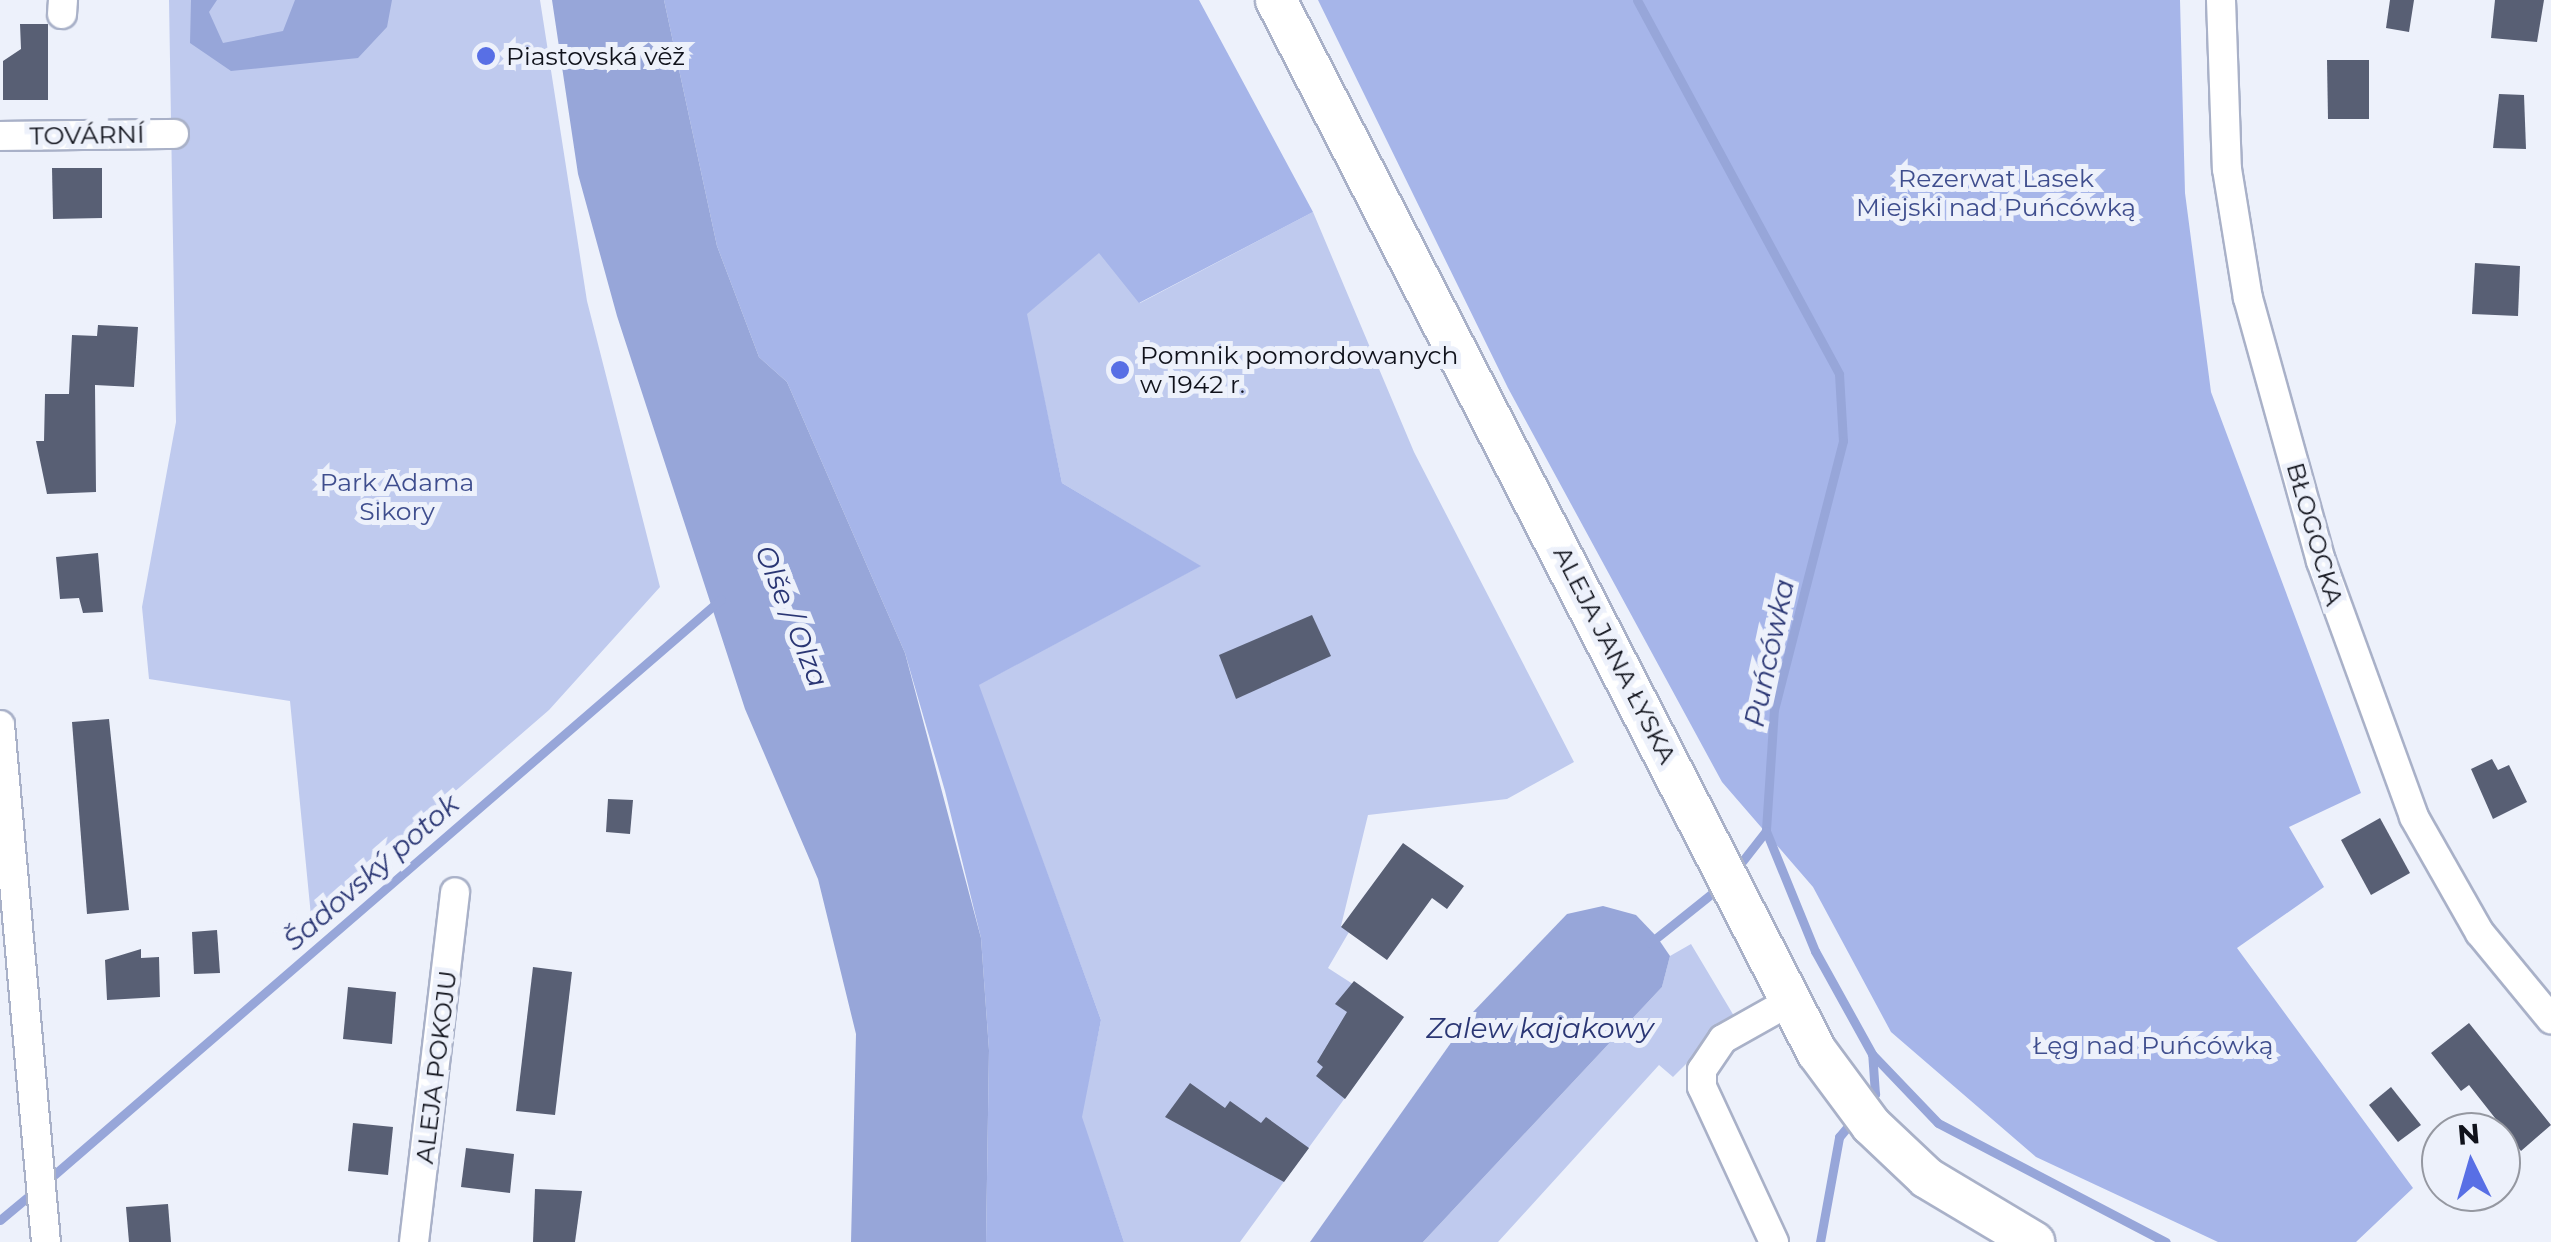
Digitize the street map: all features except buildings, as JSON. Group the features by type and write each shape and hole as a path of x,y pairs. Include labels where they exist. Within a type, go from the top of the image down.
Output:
{"street":[{"name":"ALEJA JANA ŁYSKA","path":"1276,0 1789,1002 1838,1084 1871,1125 1927,1178 2034,1242"},
{"name":"BŁOGOCKA","path":"2222,0 2227,169 2248,298 2320,562 2414,817 2480,933 2551,1019"},
{"name":"TOVÁRNÍ","path":"0,136 174,134"},
{"path":"0,724 45,1228"},
{"name":"ALEJA POKOJU","path":"414,1242 455,892"},
{"path":"1774,1242 1702,1087 1702,1070 1723,1039 1789,1002"}],"green space":[{"name":"Park Adama Sikory","path":"169,0 540,0 587,301 660,587 549,710 311,916 290,701 149,679 142,607 176,422"},
{"path":"664,0 1199,0 1313,212 1139,303 1099,253 1027,314 1062,483 1201,566 979,685 1101,1020 1082,1117 1124,1242 986,1242 989,1050 981,938 945,791 905,653 787,382 759,357 717,246"},
{"path":"1318,0 2180,0 2185,193 2211,392 2361,793 2289,827 2324,887 2237,948 2413,1188 2356,1242 2218,1242 2036,1157 1891,1032 1813,887 1722,782 1508,388"},
{"path":"1313,212 1414,452 1574,762 1507,799 1368,815 1341,926 1349,932 1328,968 1404,1017 1240,1242 1124,1242 1081,1117 1101,1020 978,685 1200,566 1062,483 1026,314 1099,252 1140,303"},
{"path":"1691,944 1734,1016 1673,1077 1659,1065 1498,1242 1423,1242 1662,987 1670,956"}],"water":[{"path":"191,0 217,0 209,12 223,43 283,31 295,0 392,0 387,27 358,58 231,71 190,43"},
{"name":"Olše / Olza","path":"552,0 664,0 717,246 759,357 787,382 905,653 981,938 989,1050 986,1242 851,1242 856,1034 818,879 745,709 617,316 578,174"},
{"name":"Zalew kajakowy","path":"1603,906 1636,915 1657,937 1670,956 1662,987 1423,1242 1310,1242 1472,1013 1567,914"}],"waterway":[{"name":"Puńcówka","path":"1637,0 1839,374 1843,441 1774,709 1766,831 1815,951 1872,1054 1938,1123 2166,1242"},
{"name":"Šadovský potok","path":"48,1180 721,599"},
{"path":"1737,868 1766,831"},
{"path":"1650,943 1720,887"},
{"path":"1868,1102 1875,1094 1872,1055"},
{"path":"1820,1242 1839,1137 1855,1118"},
{"name":"Šadovský potok","path":"0,1220 36,1190"}],"place":[{"name":"Piastovská věž","path":"486,56"},
{"name":"Pomnik pomordowanych w 1942 r.","path":"1120,370"}],"park label":[{"name":"Rezerwat Lasek Miejski nad Puńcówką","path":"1996,194"},
{"name":"Łęg nad Puńcówką","path":"2153,1045"}]}
